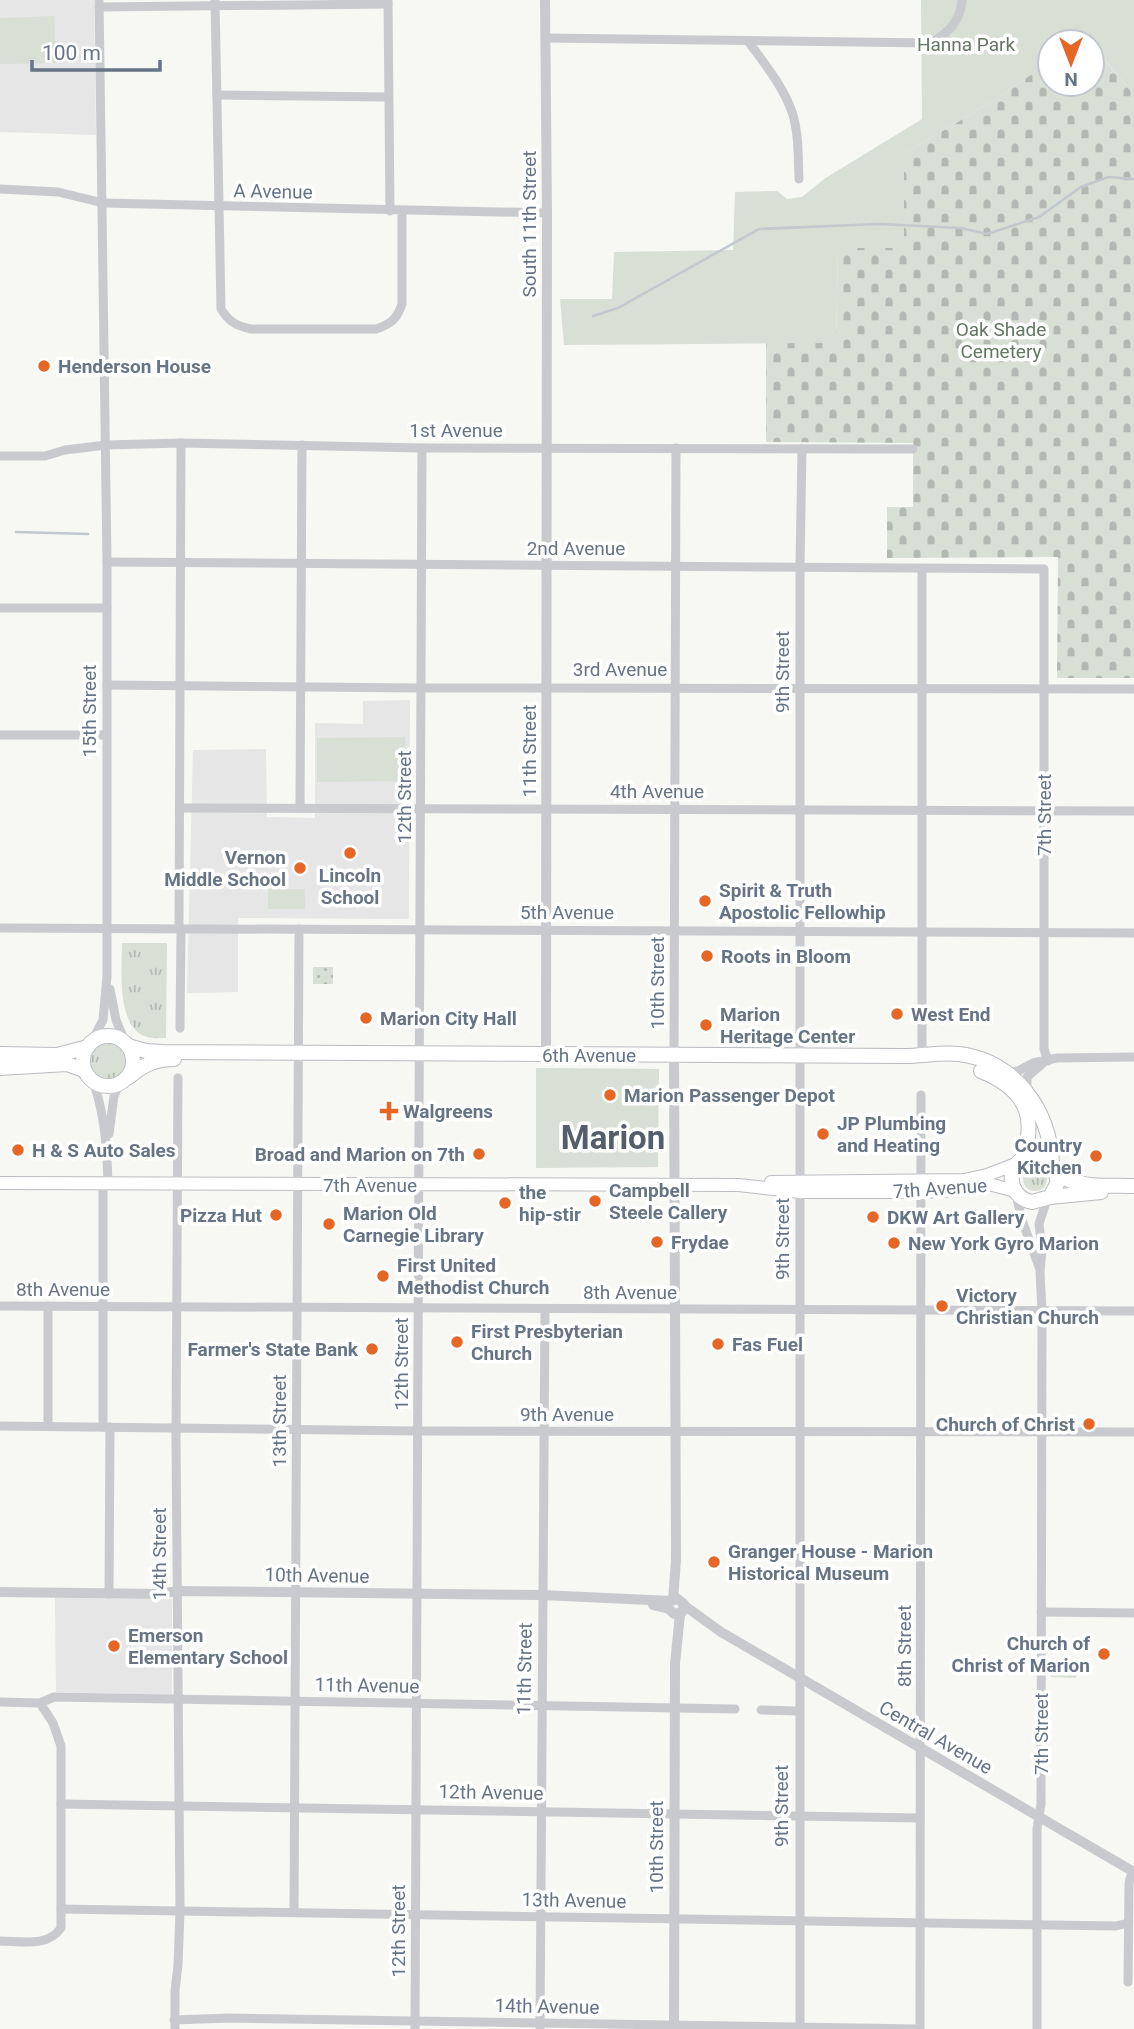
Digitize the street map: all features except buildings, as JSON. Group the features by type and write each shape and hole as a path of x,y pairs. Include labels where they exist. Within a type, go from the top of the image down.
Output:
{"main road":[{"path":"0,1054 57,1055 89,1045 106,1036 115,1037 127,1045 134,1063 123,1081 104,1086 67,1064 0,1068"},
{"path":"89,1045 83,1060 89,1075"},
{"name":"6th Avenue","path":"127,1045 146,1051 255,1054 958,1054 985,1062 1007,1073"},
{"name":"6th Avenue","path":"123,1081 142,1066 160,1059 219,1058 255,1054"},
{"name":"6th Avenue","path":"922,1056 967,1065 985,1072 1011,1088 1023,1102 1028,1118 1028,1140 1020,1161"},
{"path":"1007,1073 1027,1091 1042,1117 1050,1140 1058,1182 1049,1198"},
{"path":"1097,1188 1053,1162 1036,1156 1020,1161 1011,1179 1015,1192 1032,1202 1097,1188 1134,1188"},
{"name":"7th Avenue","path":"921,1187 975,1178 1020,1161"},
{"name":"7th Avenue","path":"0,1183 739,1185 921,1187 960,1190 989,1184 1015,1192"}],"street":[{"name":"South 11th Street","path":"545,0 546,447"},
{"path":"546,38 931,43 957,22 962,0"},
{"path":"215,2 221,309 228,319 237,326 251,329 376,329 390,324 398,316 402,304 402,211"},
{"path":"99,4 388,2 390,211"},
{"name":"15th Street","path":"89,1045 103,1020 107,976 107,562 99,4"},
{"path":"748,41 779,85 792,112 799,179"},
{"path":"217,95 388,97"},
{"name":"A Avenue","path":"0,189 58,192 103,204 547,213"},
{"path":"180,1028 181,443"},
{"name":"1st Avenue","path":"0,456 45,456 65,450 106,445 181,443 422,448 913,449"},
{"path":"300,808 302,445"},
{"name":"11th Street","path":"546,447 546,1055"},
{"name":"12th Street","path":"415,2025 422,448"},
{"name":"10th Street","path":"674,2027 677,1607 674,1432 676,448"},
{"name":"9th Street","path":"800,2028 798,1711 802,449"},
{"name":"2nd Avenue","path":"107,562 1044,569"},
{"path":"922,569 922,1056"},
{"name":"7th Street","path":"1044,569 1043,933 1044,1049 1048,1061"},
{"path":"0,608 107,608"},
{"name":"3rd Avenue","path":"107,685 1134,689"},
{"path":"0,735 106,736"},
{"name":"4th Avenue","path":"180,808 1134,811"},
{"name":"5th Avenue","path":"0,928 1134,933"},
{"name":"13th Street","path":"294,1912 299,929"},
{"name":"15th Street","path":"107,976 116,1020 127,1045"},
{"path":"1007,1073 1033,1063 1073,1056 1134,1057"},
{"path":"1027,1091 1027,1077 1048,1061"},
{"path":"89,1075 102,1110 107,1146"},
{"name":"14th Street","path":"175,2024 180,1911 176,1428 178,1078"},
{"path":"109,1594 104,1306 105,1184 114,1096 123,1081"},
{"name":"8th Street","path":"920,2029 921,1095"},
{"name":"7th Street","path":"1015,1192 1040,1272"},
{"name":"7th Street","path":"1037,2029 1042,1311 1042,1249 1039,1224 1049,1198"},
{"name":"8th Avenue","path":"0,1306 1134,1311"},
{"path":"48,1306 48,1426"},
{"name":"11th Street","path":"540,2026 545,1309"},
{"name":"9th Avenue","path":"0,1426 544,1432 1134,1432"},
{"name":"10th Avenue","path":"0,1592 542,1595 633,1600 677,1607"},
{"name":"Central Avenue","path":"677,1607 1133,1872"},
{"path":"1041,1612 1134,1613"},
{"name":"11th Avenue","path":"0,1702 40,1703 54,1697 179,1698 735,1709"},
{"path":"0,1941 42,1942 55,1937 61,1928 61,1746 53,1723 40,1703"},
{"path":"761,1710 798,1711"},
{"name":"12th Avenue","path":"61,1804 920,1818"},
{"path":"1128,1982 1129,1879 1133,1872"},
{"name":"13th Avenue","path":"61,1909 1038,1925 1116,1926 1128,1923"},
{"name":"14th Avenue","path":"175,2024 229,2018 415,2025 920,2029"}],"shaded area":[{"path":"0,0 94,0 96,135 0,132"},
{"name":"Vernon Middle School","path":"410,700 409,919 238,918 238,992 187,993 193,750 266,749 267,817 315,818 315,723 363,724 363,701"},
{"name":"Emerson Elementary School","path":"55,1598 172,1599 172,1695 56,1692"}],"green space":[{"name":"Hanna Park","path":"921,0 1134,0 1134,95 1106,61 1106,28 1036,28 1036,71 1001,96 904,154 904,248 838,248 836,343 564,345 560,299 612,299 614,252 733,250 735,192 777,191 787,199 802,197 824,179 922,119"},
{"path":"54,16 56,63 0,64 0,18"},
{"name":"Oak Shade Cemetery","path":"1106,62 1134,95 1134,678 1057,678 1058,557 887,558 887,507 913,507 913,443 766,442 766,343 836,343 838,248 904,248 904,154 1001,96 1036,71 1036,98 1106,98"},
{"path":"405,737 406,781 317,782 317,738"},
{"path":"268,889 305,889 305,909 268,909"},
{"path":"122,943 167,943 166,1038 144,1036 135,1030 129,1020 122,994"},
{"path":"313,967 333,967 333,984 313,984"},
{"path":"108,1044 120,1049 125,1061 120,1073 108,1078 96,1073 91,1061 96,1049"},
{"path":"536,1068 659,1069 658,1167 536,1168"},
{"path":"1035,1167 1046,1174 1047,1179 1040,1190 1035,1191 1024,1184 1023,1179 1030,1168"},
{"path":"1052,1665 1078,1665 1076,1678 1051,1677"}],"waterway":[{"path":"593,316 618,308 759,229 879,224 961,228 987,234 1039,217 1081,187 1108,177 1134,179"},
{"path":"16,532 88,534"}],"place":[{"name":"Henderson House","path":"44,366"},
{"name":"Lincoln School","path":"350,853"},
{"name":"Vernon Middle School","path":"300,868"},
{"name":"Spirit & Truth Apostolic Fellowhip","path":"705,901"},
{"name":"Roots in Bloom","path":"707,956"},
{"name":"West End","path":"897,1014"},
{"name":"Marion City Hall","path":"366,1018"},
{"name":"Marion Heritage Center","path":"706,1025"},
{"name":"Marion Passenger Depot","path":"610,1095"},
{"name":"Walgreens","path":"389,1111"},
{"name":"JP Plumbing and Heating","path":"823,1134"},
{"name":"H & S Auto Sales","path":"18,1150"},
{"name":"Broad and Marion on 7th","path":"479,1154"},
{"name":"Country Kitchen","path":"1096,1156"},
{"name":"Campbell Steele Callery","path":"595,1201"},
{"name":"the hip-stir","path":"505,1203"},
{"name":"Pizza Hut","path":"276,1215"},
{"name":"DKW Art Gallery","path":"873,1217"},
{"name":"Marion Old Carnegie Library","path":"329,1224"},
{"name":"Frydae","path":"657,1242"},
{"name":"New York Gyro Marion","path":"894,1243"},
{"name":"First United Methodist Church","path":"383,1276"},
{"name":"Victory Christian Church","path":"942,1306"},
{"name":"First Presbyterian Church","path":"457,1342"},
{"name":"Fas Fuel","path":"718,1344"},
{"name":"Farmer's State Bank","path":"372,1349"},
{"name":"Church of Christ","path":"1089,1424"},
{"name":"Granger House - Marion Historical Museum","path":"714,1562"},
{"name":"Emerson Elementary School","path":"114,1646"},
{"name":"Church of Christ of Marion","path":"1104,1654"}],"district":[{"name":"Marion","path":"613,1137"}]}
